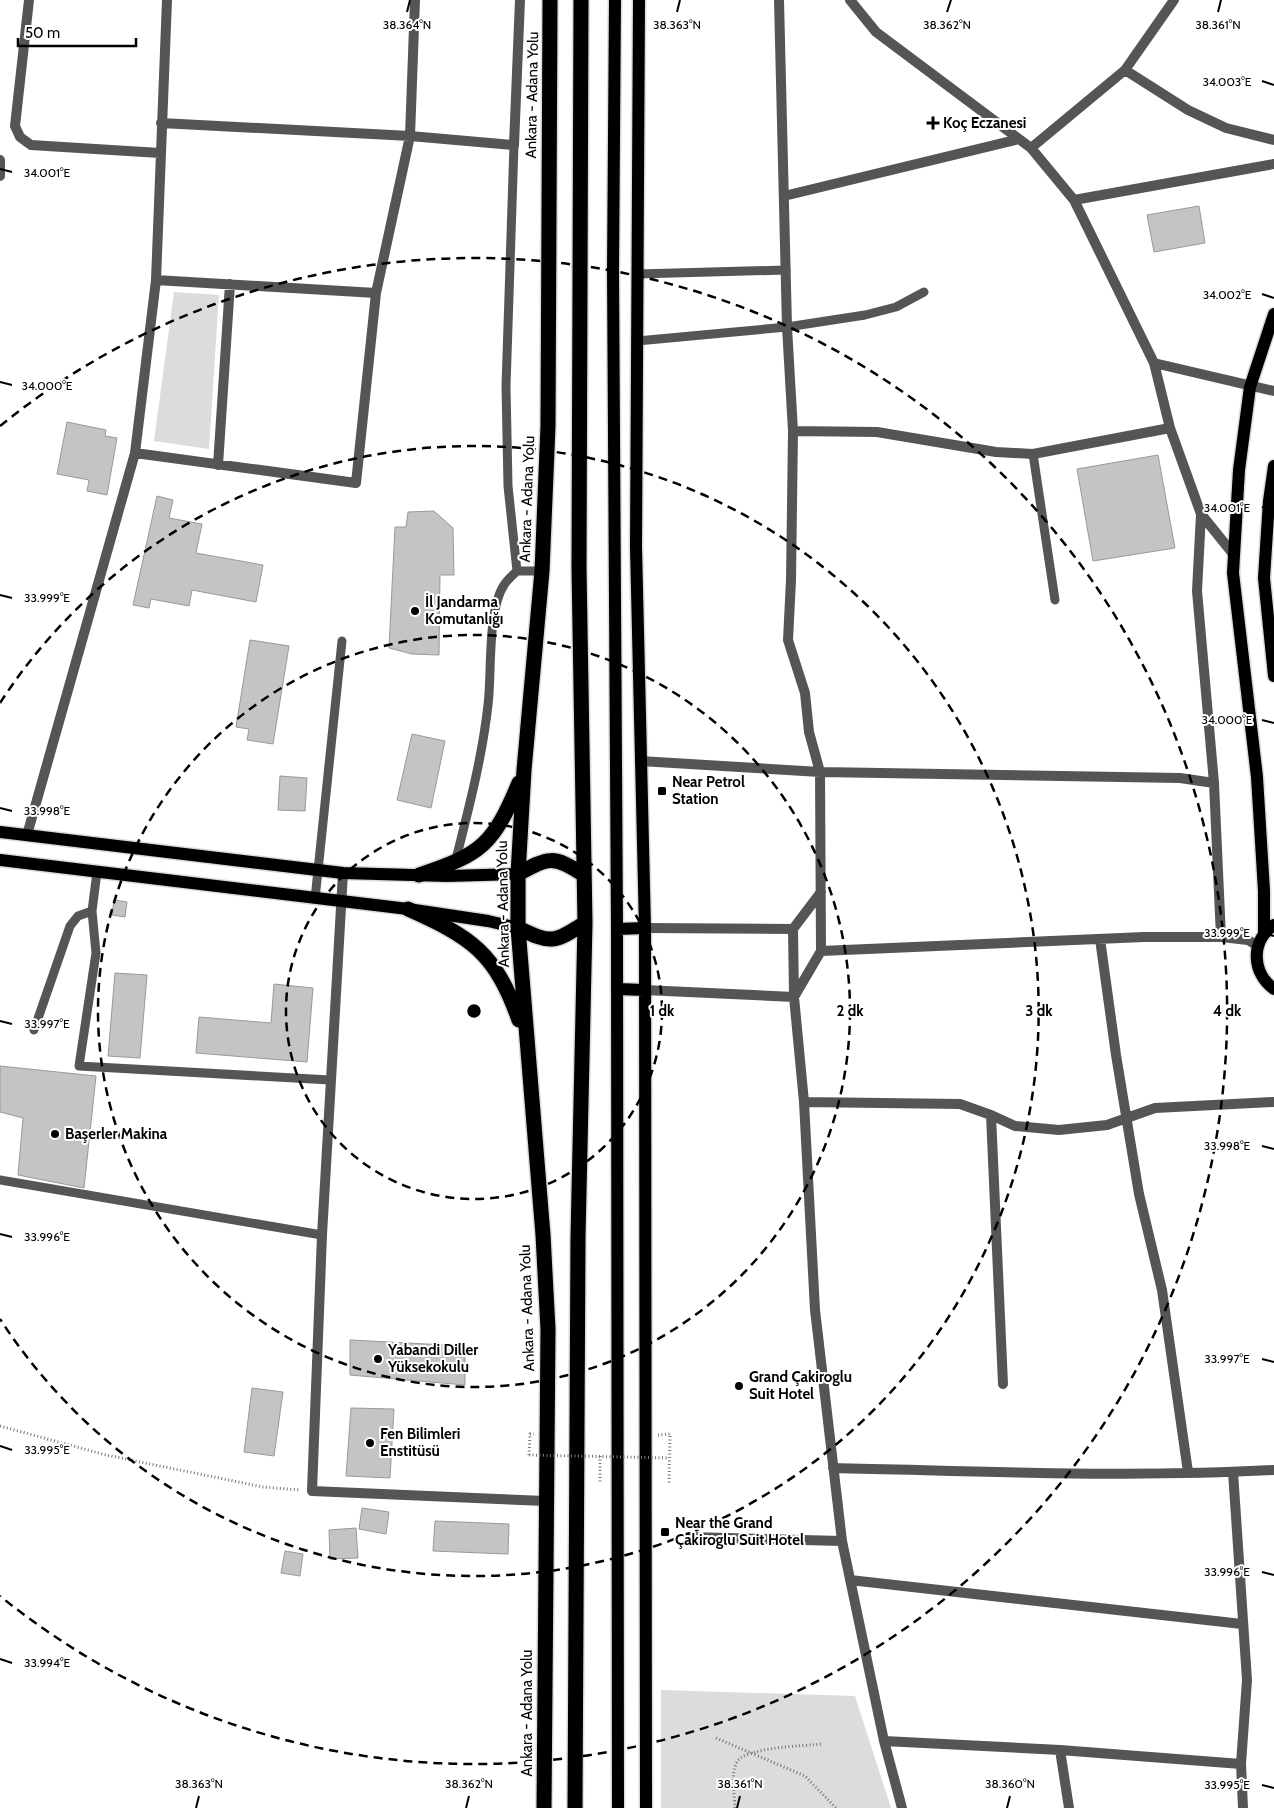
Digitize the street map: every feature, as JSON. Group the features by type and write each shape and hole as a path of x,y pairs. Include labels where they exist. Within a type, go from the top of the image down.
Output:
{"highway":[{"name":"Ankara - Adana Yolu","path":"544,1808 547,1320 543,1236 518,928 518,874 524,770 542,571 548,426 550,0"},
{"path":"574,1808 578,1237 585,923 579,568 582,0"},
{"path":"419,875 454,863 474,853 503,821 524,770"},
{"path":"518,874 542,861 561,861 584,875"},
{"path":"408,909 452,929 482,952 504,981 526,1040"},
{"path":"518,928 542,939 561,939 585,923"}],"main road":[{"path":"615,0 613,271 617,929 618,1808"},
{"path":"639,0 636,547 645,928 646,1808"},
{"path":"1264,934 1264,891 1257,777 1233,573 1239,470 1250,387 1274,314"},
{"path":"1274,466 1269,501 1264,578 1274,676"},
{"path":"0,832 317,870 419,875 518,874"},
{"path":"0,860 408,909 488,921 518,928"},
{"path":"1274,925 1264,934 1258,946 1256,962 1260,975 1271,987 1274,1000"},
{"path":"617,929 645,928"},
{"path":"617,989 644,990"}],"street":[{"path":"29,0 15,126 20,137 31,145 160,153"},
{"path":"27,835 135,453 156,280 167,0"},
{"path":"135,453 356,483 376,293 410,136 415,0"},
{"path":"161,123 410,136 514,146 520,0"},
{"path":"779,0 787,327 793,431 791,580 788,640 805,693 809,732 820,772 821,951 794,996"},
{"path":"850,0 876,32 1031,148 1074,200 1154,363 1170,428 1202,514 1234,555"},
{"path":"1031,148 1125,70 1174,0"},
{"path":"1125,70 1188,110 1226,128 1274,140"},
{"path":"784,196 1019,139"},
{"path":"0,160 0,176"},
{"path":"1074,200 1274,164"},
{"path":"156,280 376,293"},
{"path":"218,465 230,284"},
{"path":"1154,363 1250,387 1274,391"},
{"path":"793,431 877,432 996,452 1033,454 1170,428"},
{"path":"1202,514 1197,591 1214,783 1221,937"},
{"path":"640,761 820,772 1180,778 1214,783"},
{"path":"343,872 322,1235 312,1491 545,1501"},
{"path":"821,892 793,929 794,996 804,1102 815,1310 842,1542 884,1741 902,1808"},
{"path":"645,928 793,929"},
{"path":"821,951 1100,939 1221,937 1248,940 1258,946"},
{"path":"1100,939 1116,1055 1139,1194 1162,1290 1188,1472"},
{"path":"644,990 794,996"},
{"path":"804,1102 960,1104 1015,1126 1059,1130 1107,1126 1155,1108 1274,1102"},
{"path":"991,1115 1003,1384"},
{"path":"833,1468 1005,1472 1233,1472 1274,1470"},
{"path":"1233,1472 1247,1680 1241,1764 1243,1808"},
{"path":"689,1537 842,1542"},
{"path":"850,1580 1242,1624"},
{"path":"884,1741 1060,1750 1241,1764"},
{"path":"1060,1750 1069,1808"}],"lane":[{"path":"514,146 506,386 508,486 517,571"},
{"path":"638,274 786,270"},
{"path":"637,341 787,327 882,311 924,292"},
{"path":"1033,454 1055,600"},
{"path":"454,863 473,792 488,705 491,647 498,600 504,584 517,571 542,571"},
{"path":"315,899 342,641"},
{"path":"97,872 92,911 96,953 79,1066 330,1080"},
{"path":"34,1030 70,926 78,916 92,911"},
{"path":"0,1180 322,1235"}],"path":[{"path":"0,1426 106,1455 263,1487 312,1491"},
{"path":"530,1434 530,1455 669,1458"},
{"path":"669,1484 670,1434"},
{"path":"600,1456 600,1482"},
{"path":"716,1738 805,1776 836,1808"},
{"path":"735,1808 734,1770 738,1760 749,1752 822,1744"}],"shaded area":[{"path":"174,292 219,295 209,449 154,441"},
{"path":"661,1690 855,1696 891,1808 661,1808"}],"building":[{"path":"1199,206 1205,243 1154,252 1147,215"},
{"path":"67,422 106,430 105,436 117,438 107,495 87,491 89,480 57,474"},
{"path":"1158,455 1175,548 1093,561 1077,469"},
{"path":"157,496 173,500 169,518 202,524 196,553 263,565 256,602 192,590 189,606 151,599 149,608 133,605"},
{"name":"İl Jandarma Komutanlığı","path":"434,511 453,528 454,575 440,575 439,655 412,654 389,648 395,527 406,527 408,512"},
{"path":"250,640 289,646 273,744 247,740 249,729 236,727"},
{"path":"412,734 445,741 431,808 397,800"},
{"path":"280,776 307,778 305,811 278,810"},
{"path":"114,900 127,902 125,917 112,915"},
{"path":"115,973 147,975 140,1058 108,1056"},
{"path":"274,984 313,988 307,1062 196,1053 199,1017 271,1023"},
{"name":"Başerler Makina","path":"0,1066 96,1076 84,1188 18,1175 23,1118 0,1112"},
{"path":"350,1340 465,1346 465,1385 350,1375"},
{"path":"252,1388 283,1392 274,1456 244,1452"},
{"name":"Fen Bilimleri Enstitüsü","path":"351,1408 394,1409 390,1478 346,1476"},
{"path":"362,1508 389,1512 386,1534 359,1529"},
{"path":"435,1521 509,1524 508,1554 433,1551"},
{"path":"356,1528 358,1558 330,1559 329,1530"},
{"path":"285,1551 303,1554 300,1576 281,1573"}],"place":[{"name":"Koç Eczanesi","path":"933,123"},
{"name":"İl Jandarma Komutanlığı","path":"415,611"},
{"name":"Near Petrol Station","path":"662,791"},
{"name":"Başerler Makina","path":"55,1134"},
{"name":"Yabandi Diller Yüksekokulu","path":"378,1359"},
{"name":"Grand Çakiroglu Suit Hotel","path":"739,1386"},
{"name":"Fen Bilimleri Enstitüsü","path":"370,1443"},
{"name":"Near the Grand Çakiroglu Suit Hotel","path":"665,1532"}]}
